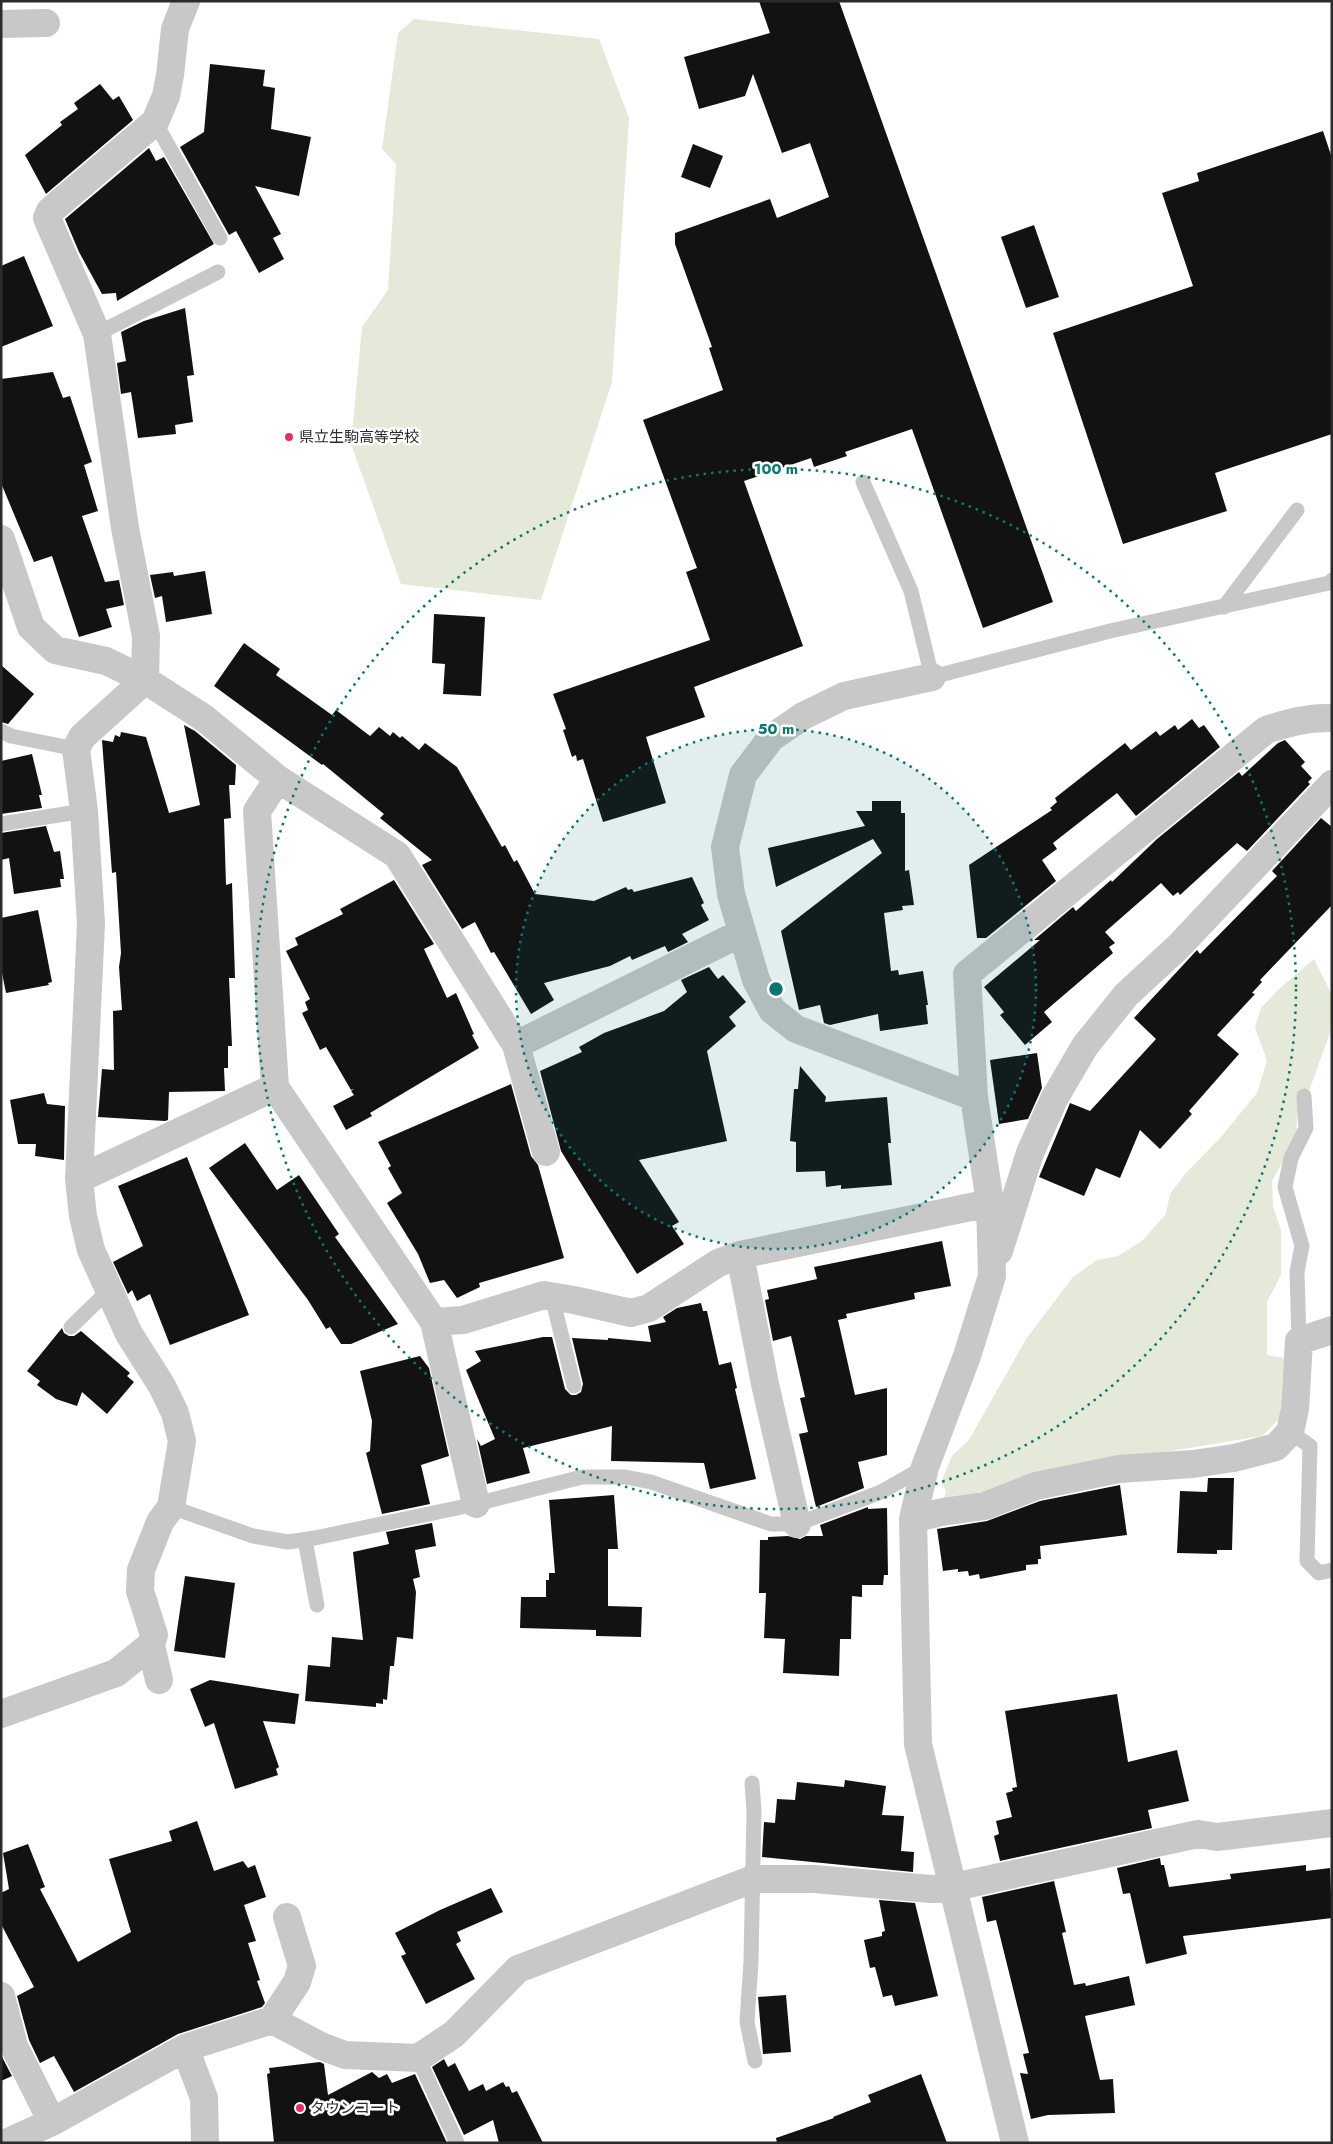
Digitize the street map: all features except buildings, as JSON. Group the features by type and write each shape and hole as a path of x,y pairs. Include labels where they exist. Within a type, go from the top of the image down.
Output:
{"street":[{"path":"159,1680 151,1645 154,1635 140,1592 142,1570 160,1522 171,1506 182,1441 175,1412 162,1386 129,1334 92,1250 83,1216 79,1179 91,924 84,811 76,749 82,736 145,680 146,636 125,528 97,334 47,218 50,210 155,122 167,89 175,29 186,1"},
{"path":"1,24 46,23"},
{"path":"1,539 31,626 55,650 106,661 145,680 204,718 278,779 397,855 516,1046 546,1152"},
{"path":"932,677 844,696 803,716 771,738 743,775 725,847 731,894 741,933 756,980 772,1010 796,1029 974,1097"},
{"path":"992,1276 990,1203 974,1097 967,974 1266,730 1290,722 1316,717 1332,718"},
{"path":"278,779 257,811 275,1087 434,1322 476,1504"},
{"path":"1015,2143 918,1744 914,1519 925,1467 967,1356 1030,1153 1054,1098 1084,1046 1126,995 1178,948 1332,784"},
{"path":"516,1046 741,933"},
{"path":"79,1179 275,1087"},
{"path":"434,1322 463,1320 544,1296 574,1300 631,1313 649,1308 718,1263 740,1255 990,1203"},
{"path":"740,1255 765,1384 797,1524"},
{"path":"914,1519 942,1512 985,1506 1036,1486 1119,1469 1193,1464 1234,1458 1276,1447 1290,1432 1295,1409 1299,1341 1332,1330"},
{"path":"1,1714 116,1673 151,1645"},
{"path":"272,2020 321,2046 345,2054 418,2058 454,2034 518,1969 752,1879 814,1879 931,1889 954,1887 1198,1834 1217,1837 1332,1823"},
{"path":"6,2143 52,2122 185,2048 272,2020 297,1982 302,1966 287,1917"},
{"path":"1,1996 14,2046 52,2122"},
{"path":"185,2048 204,2098 205,2143"}],"lane":[{"path":"155,122 220,238"},
{"path":"97,334 218,272"},
{"path":"863,482 911,591 932,677 1110,631 1329,583 1332,580"},
{"path":"1224,607 1297,510"},
{"path":"1,731 11,736 76,749"},
{"path":"1,824 84,811"},
{"path":"1299,1341 1297,1272 1302,1246 1285,1187 1291,1158 1306,1128 1304,1096"},
{"path":"71,1327 109,1290"},
{"path":"552,1297 574,1386"},
{"path":"1290,1432 1310,1446 1306,1561 1319,1573 1332,1570"},
{"path":"171,1506 253,1536 288,1542 476,1504 582,1477 625,1477 651,1482 771,1524 797,1524 881,1492 925,1467"},
{"path":"305,1540 317,1605"},
{"path":"752,1783 754,1812 751,1961 747,2022 755,2061"},
{"path":"418,2058 458,2143"}],"green space":[{"path":"414,19 599,39 629,118 612,382 541,600 401,584 351,444 362,327 388,290 396,164 382,149 398,33"},
{"path":"1314,959 1332,995 1332,1027 1309,1091 1299,1094 1296,1138 1272,1181 1273,1206 1281,1230 1281,1275 1267,1302 1267,1355 1284,1358 1280,1418 1262,1436 1116,1460 942,1507 946,1491 941,1482 952,1456 969,1440 1026,1339 1073,1277 1097,1260 1118,1256 1142,1241 1166,1214 1170,1194 1185,1174 1220,1138 1257,1093 1267,1061 1255,1027 1261,1008 1280,988"}],"place":[{"name":"県立生駒高等学校","path":"289,437"},
{"name":"タウンコート","path":"300,2108"}]}
